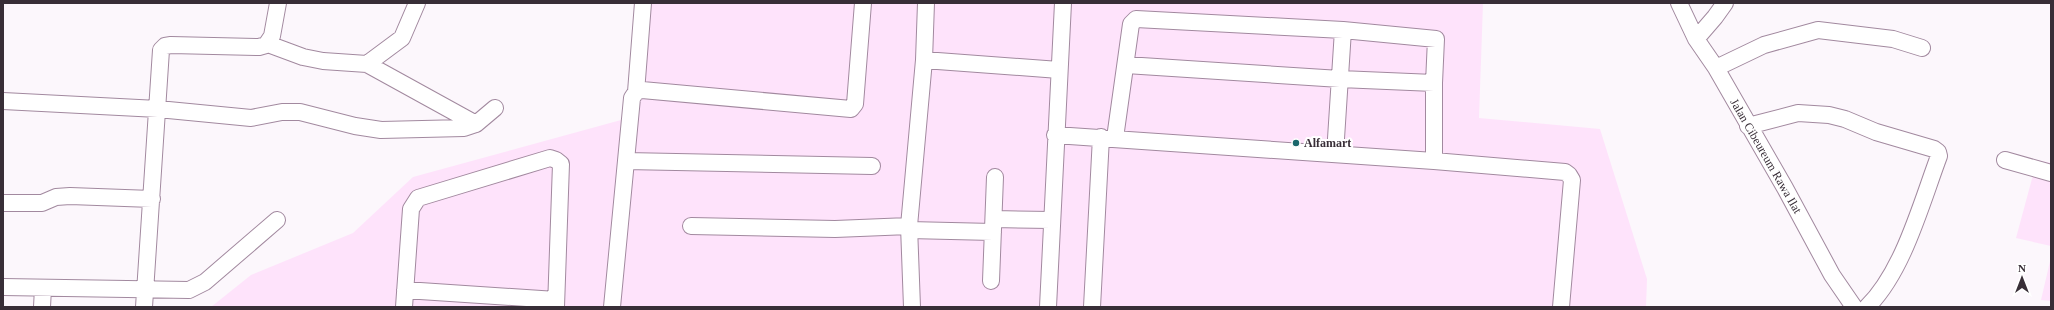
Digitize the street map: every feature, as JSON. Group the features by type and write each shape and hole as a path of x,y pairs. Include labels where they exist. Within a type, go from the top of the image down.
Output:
{"street":[{"path":"268,44 272,36 278,3"},
{"path":"367,64 402,38 417,3"},
{"path":"612,307 632,98 636,92 643,3"},
{"path":"636,92 642,90 851,108 855,104 863,3"},
{"path":"912,307 909,228 924,60 926,3"},
{"path":"1048,307 1055,134 1063,3"},
{"name":"Jalan Cibeureum Rawa Ilat","path":"1679,3 1696,39 1716,68 1785,188 1832,275 1854,307"},
{"path":"1696,39 1725,3"},
{"path":"1092,307 1108,137 1126,65 1131,24 1133,20 1138,18 1343,30 1436,39 1434,83 1434,161"},
{"path":"1335,154 1343,30"},
{"path":"1716,68 1764,45 1818,30 1886,38 1922,48"},
{"path":"144,307 158,109 159,59 161,50 165,46 171,44 259,47 268,44 303,57 323,61 367,64 476,124"},
{"path":"924,60 1059,70"},
{"path":"1126,65 1340,79 1434,83"},
{"path":"3,101 158,109 251,118 282,112 300,112 355,126 381,130 455,129 476,124 495,108"},
{"path":"1748,126 1798,113 1829,115 1845,119 1876,132 1934,149 1938,152 1938,156 1898,261 1883,290 1867,307"},
{"path":"1055,134 1434,161 1565,172 1572,180 1561,307"},
{"path":"404,307 405,290 411,209 418,198 550,158 561,164 556,303 405,290"},
{"path":"2005,160 2051,173"},
{"path":"626,162 872,166"},
{"path":"991,281 995,177"},
{"path":"3,202 42,203 56,197 70,196 152,198"},
{"path":"3,287 179,291 197,287 277,220"},
{"path":"691,226 834,229 909,228 994,225 1051,220"},
{"path":"42,307 43,288"}],"shaded area":[{"path":"643,3 1483,3 1479,118 1600,129 1647,279 1646,307 211,307 251,275 353,233 413,177 632,117"},
{"path":"2037,160 2051,163 2051,246 2016,238"},
{"path":"2051,257 2051,301 2041,300"}],"place":[{"name":"Alfamart","path":"1296,143"}]}
